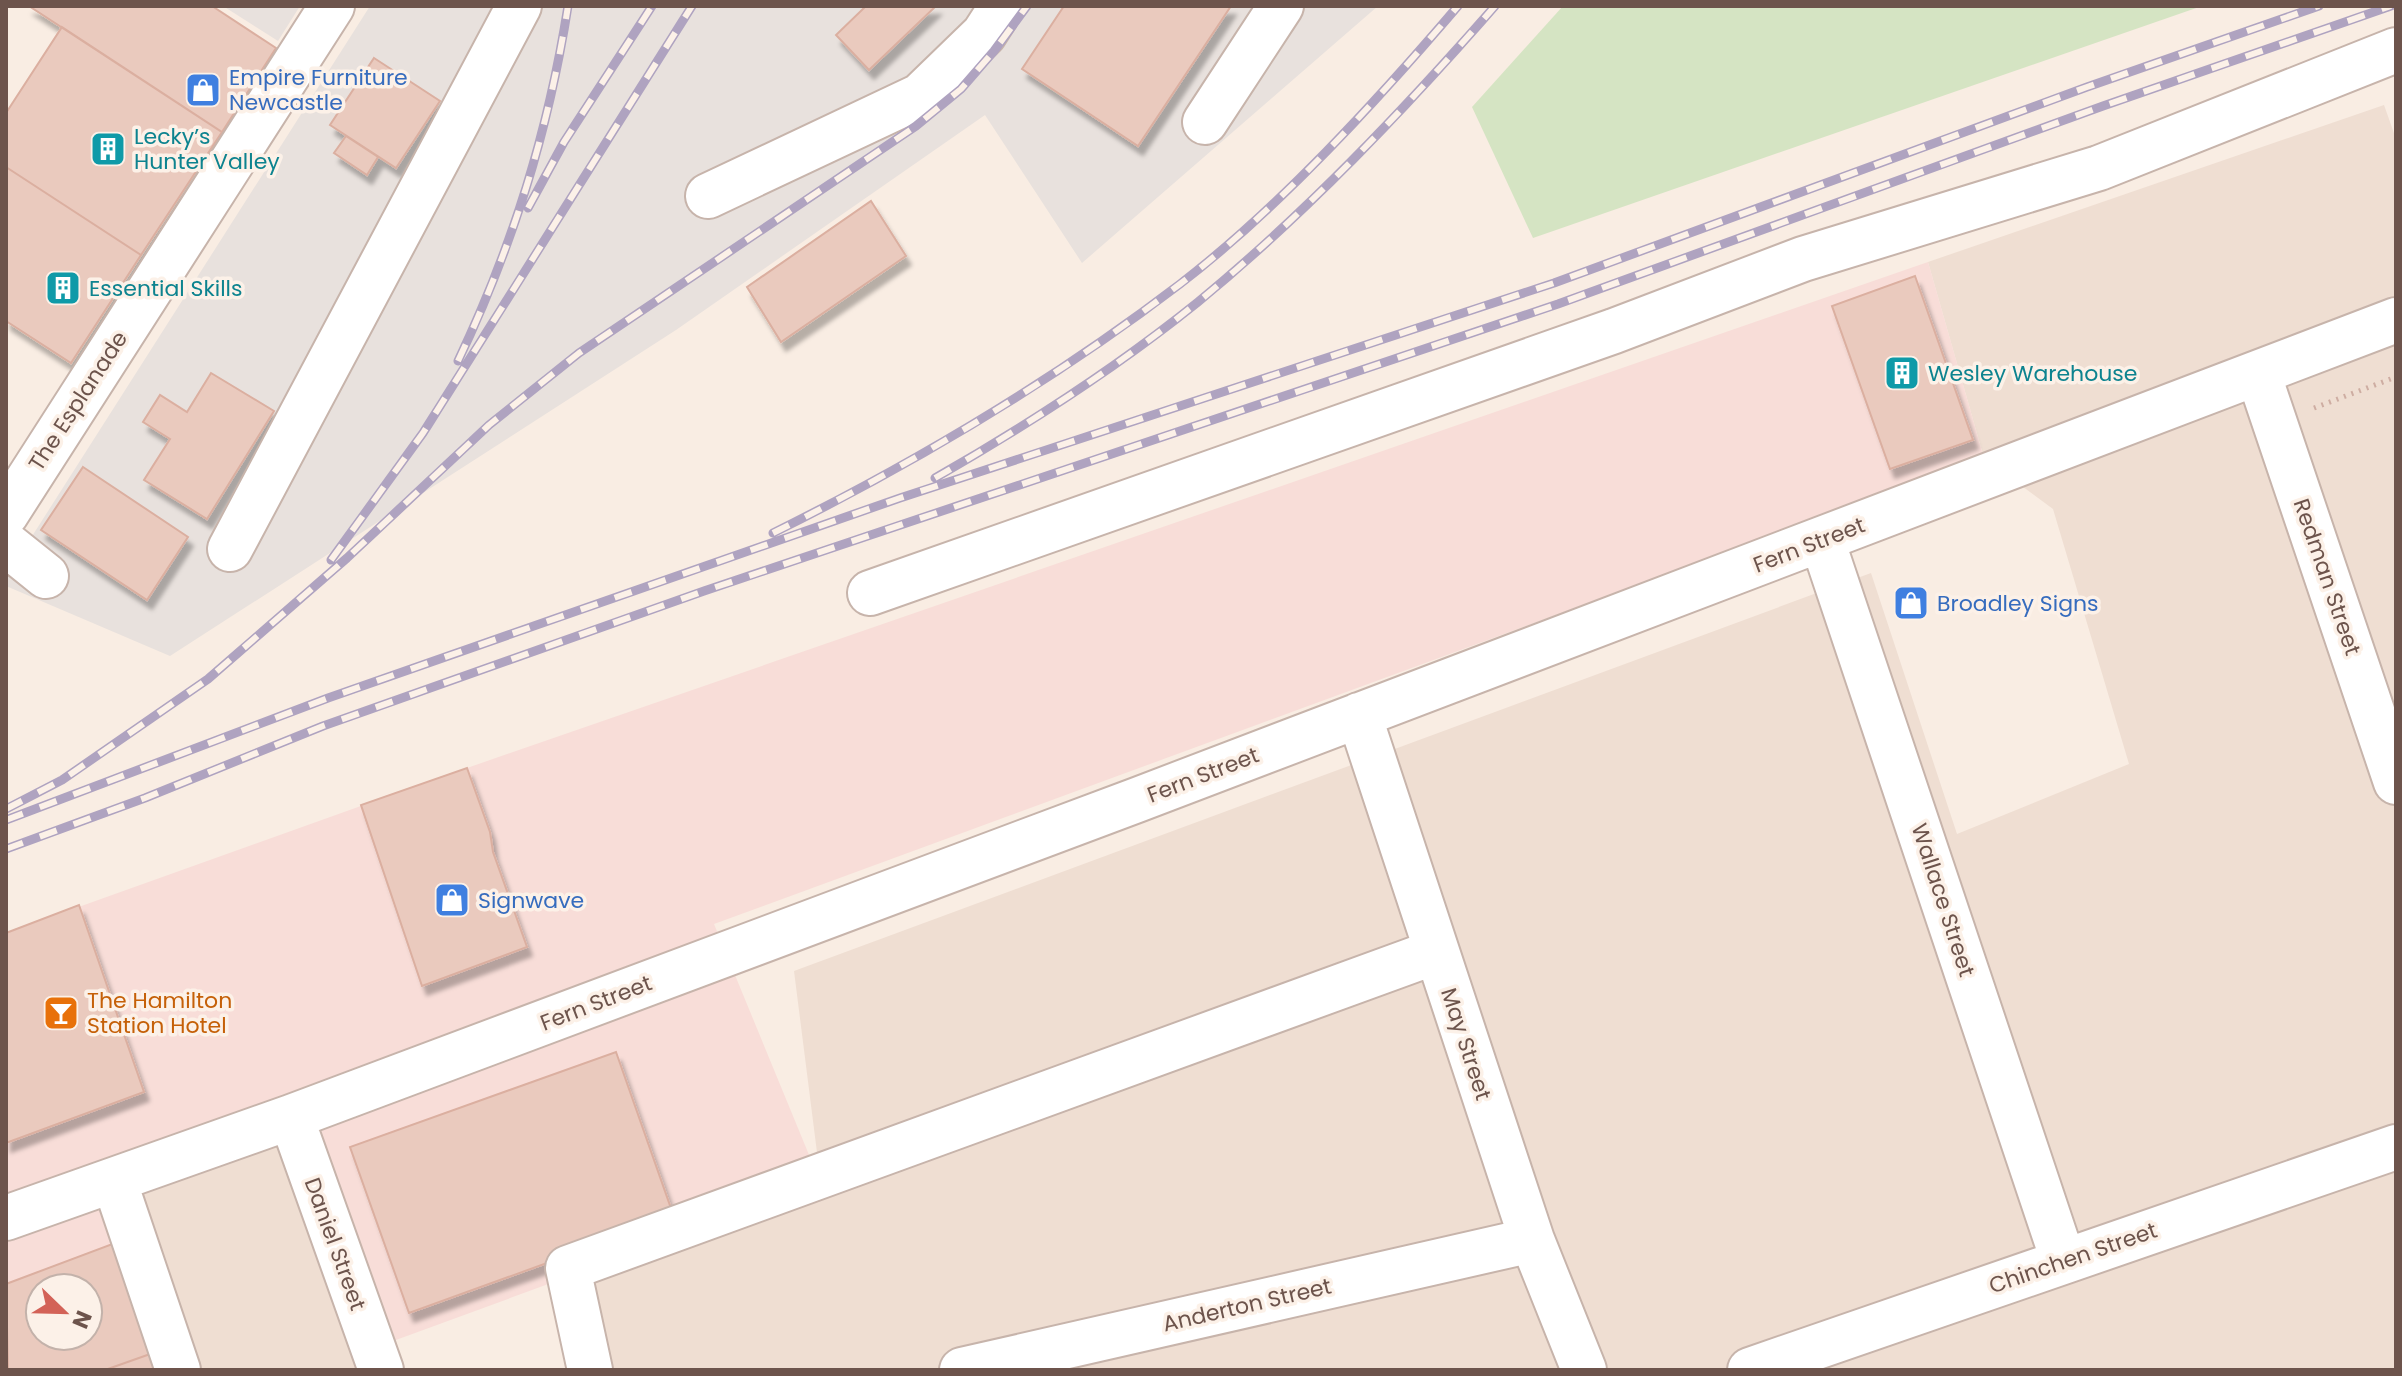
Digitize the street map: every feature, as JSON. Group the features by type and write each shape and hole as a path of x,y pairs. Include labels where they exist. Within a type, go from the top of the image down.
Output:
{"street":[{"name":"The Esplanade","path":"6,514 332,6"},
{"path":"230,549 519,6"},
{"path":"708,196 920,96 984,34 1002,6"},
{"path":"1205,122 1281,6"},
{"path":"870,593 1614,331 1803,259 2099,168 2396,50"},
{"name":"Fern Street","path":"6,1218 291,1117 1822,540 2396,320"},
{"name":"Redman Street","path":"2258,373 2396,782"},
{"name":"Wallace Street","path":"1822,540 2063,1260"},
{"path":"6,544 46,576"},
{"name":"May Street","path":"1359,715 1532,1240 1584,1370"},
{"path":"590,1370 568,1268 1435,952"},
{"name":"Daniel Street","path":"291,1117 381,1370"},
{"name":"Chinchen Street","path":"1750,1370 2396,1147"},
{"path":"114,1180 178,1370"},
{"name":"Anderton Street","path":"962,1370 1532,1240"}],"path":[{"path":"2302,413 2396,377"}],"shaded area":[{"path":"223,6 300,6 278,41"},
{"path":"370,6 1378,6 1082,263 985,115 676,330 170,656 6,586 6,577"},
{"path":"2384,105 2396,139 2396,1370 599,1370 570,1276 821,1184 794,971 1871,573 1957,834 2129,764 2053,509 1984,458 1928,262"},
{"path":"1928,262 1984,458 714,924 821,1184 385,1344 311,1114 104,1193 165,1370 8,1370 6,933 467,768"},
{"path":"311,1113 394,1370 165,1370 103,1193"}],"green space":[{"path":"1563,6 2202,6 1533,238 1472,107"}],"building":[{"name":"Empire Furniture Newcastle","path":"29,6 212,6 276,48 222,132"},
{"path":"866,6 936,6 869,70 836,35"},
{"path":"1064,6 1231,6 1138,146 1022,69"},
{"name":"Lecky’s Hunter Valley","path":"62,27 222,132 141,255 6,167 6,113"},
{"path":"374,58 440,101 396,168 330,125"},
{"path":"346,136 378,157 367,175 334,153"},
{"name":"Essential Skills","path":"6,167 141,255 71,363 6,321"},
{"path":"871,201 906,256 781,342 747,287"},
{"name":"Wesley Warehouse","path":"1915,276 1973,440 1890,469 1832,306"},
{"path":"211,373 274,411 207,519 144,480 170,439 143,422 160,395 187,412"},
{"path":"83,467 188,537 147,600 41,530"},
{"name":"Signwave","path":"467,768 527,947 422,986 361,805"},
{"name":"The Hamilton Station Hotel","path":"79,905 144,1092 6,1143 6,933"},
{"path":"616,1052 674,1217 409,1313 350,1147"},
{"path":"115,1243 153,1353 105,1370 8,1370 6,1284 24,1277 24,1352 104,1352 104,1272 38,1272"},
{"path":"153,1353 159,1370 105,1370"}],"railway":[{"path":"458,361 496,274 526,188 550,99 568,6"},
{"path":"528,208 564,142 652,6"},
{"path":"331,560 423,433 692,6"},
{"path":"6,809 62,780 208,679 347,558 489,425 579,353 916,126 961,89 1027,6"},
{"path":"773,533 931,449 1033,387 1180,284 1290,188 1394,79 1458,6"},
{"path":"935,478 1070,395 1198,302 1277,233 1352,160 1495,6"},
{"path":"6,820 328,698 900,498 1554,283 2087,87 2319,6"},
{"path":"6,849 145,798 323,726 704,591 1558,304 2103,106 2391,6"}],"place":[{"name":"Empire Furniture Newcastle","path":"203,90"},
{"name":"Lecky’s Hunter Valley","path":"108,149"},
{"name":"Essential Skills","path":"63,288"},
{"name":"Wesley Warehouse","path":"1902,373"},
{"name":"Broadley Signs","path":"1911,603"},
{"name":"Signwave","path":"452,900"},
{"name":"The Hamilton Station Hotel","path":"61,1013"}]}
